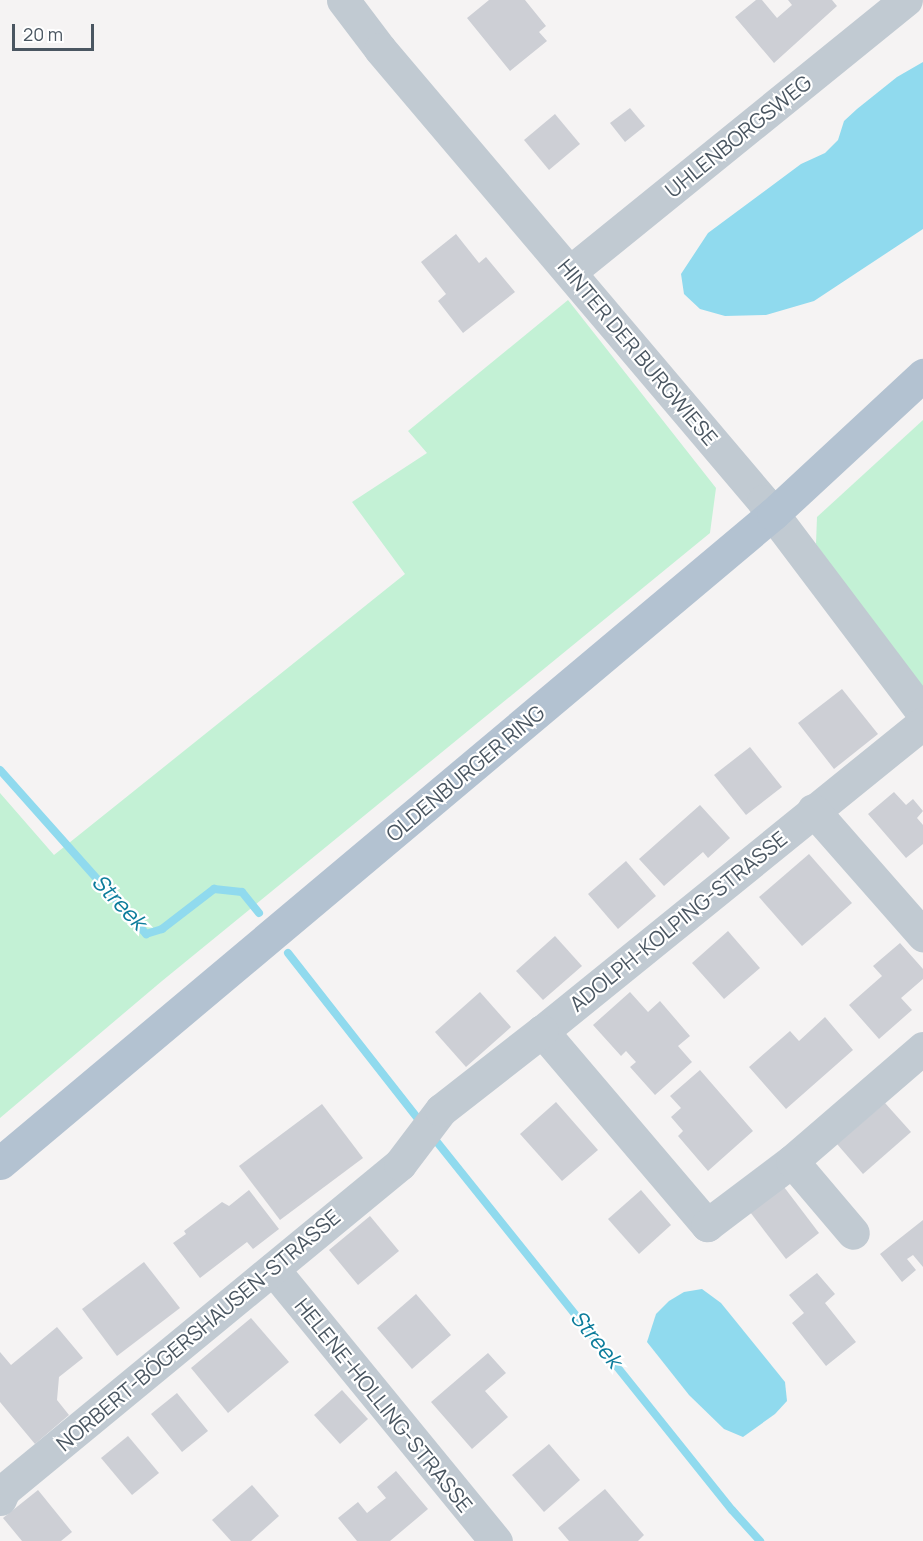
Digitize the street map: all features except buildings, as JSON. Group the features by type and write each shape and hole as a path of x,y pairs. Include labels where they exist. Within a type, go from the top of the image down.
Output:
{"main road":[{"name":"OLDENBURGER RING","path":"0,1163 772,514 923,375"}],"street":[{"name":"HINTER DER BURGWIESE","path":"343,0 380,49 571,271 772,514 923,713"},
{"name":"UHLENBORGSWEG","path":"571,271 906,0"},
{"name":"ADOLPH-KOLPING-STRASSE","path":"441,1110 923,723"},
{"path":"813,810 923,934"},
{"path":"542,1031 707,1225 792,1161 923,1048"},
{"name":"NORBERT-BÖGERSHAUSEN-STRASSE","path":"0,1499 4,1490 400,1164 441,1110"},
{"path":"792,1161 854,1233"},
{"name":"HELENE-HOLLING-STRASSE","path":"273,1269 496,1541"}],"green space":[{"path":"568,300 716,488 710,533 162,981 0,1118 0,793 54,855 405,574 352,502 427,453 408,431"},
{"path":"923,420 923,699 816,544 817,517"}],"water":[{"path":"923,62 923,229 814,301 766,315 725,316 700,309 684,294 681,274 708,233 801,164 825,153 838,140 844,121 897,77"},
{"path":"702,1289 721,1303 785,1382 787,1401 775,1414 743,1437 724,1429 689,1395 647,1342 656,1314 669,1301 684,1292"}],"waterway":[{"name":"Streek","path":"0,770 146,934 162,929 214,889 242,892 259,913"},
{"name":"Streek","path":"288,953 418,1119"},
{"name":"Streek","path":"433,1137 732,1510 760,1541"}]}
